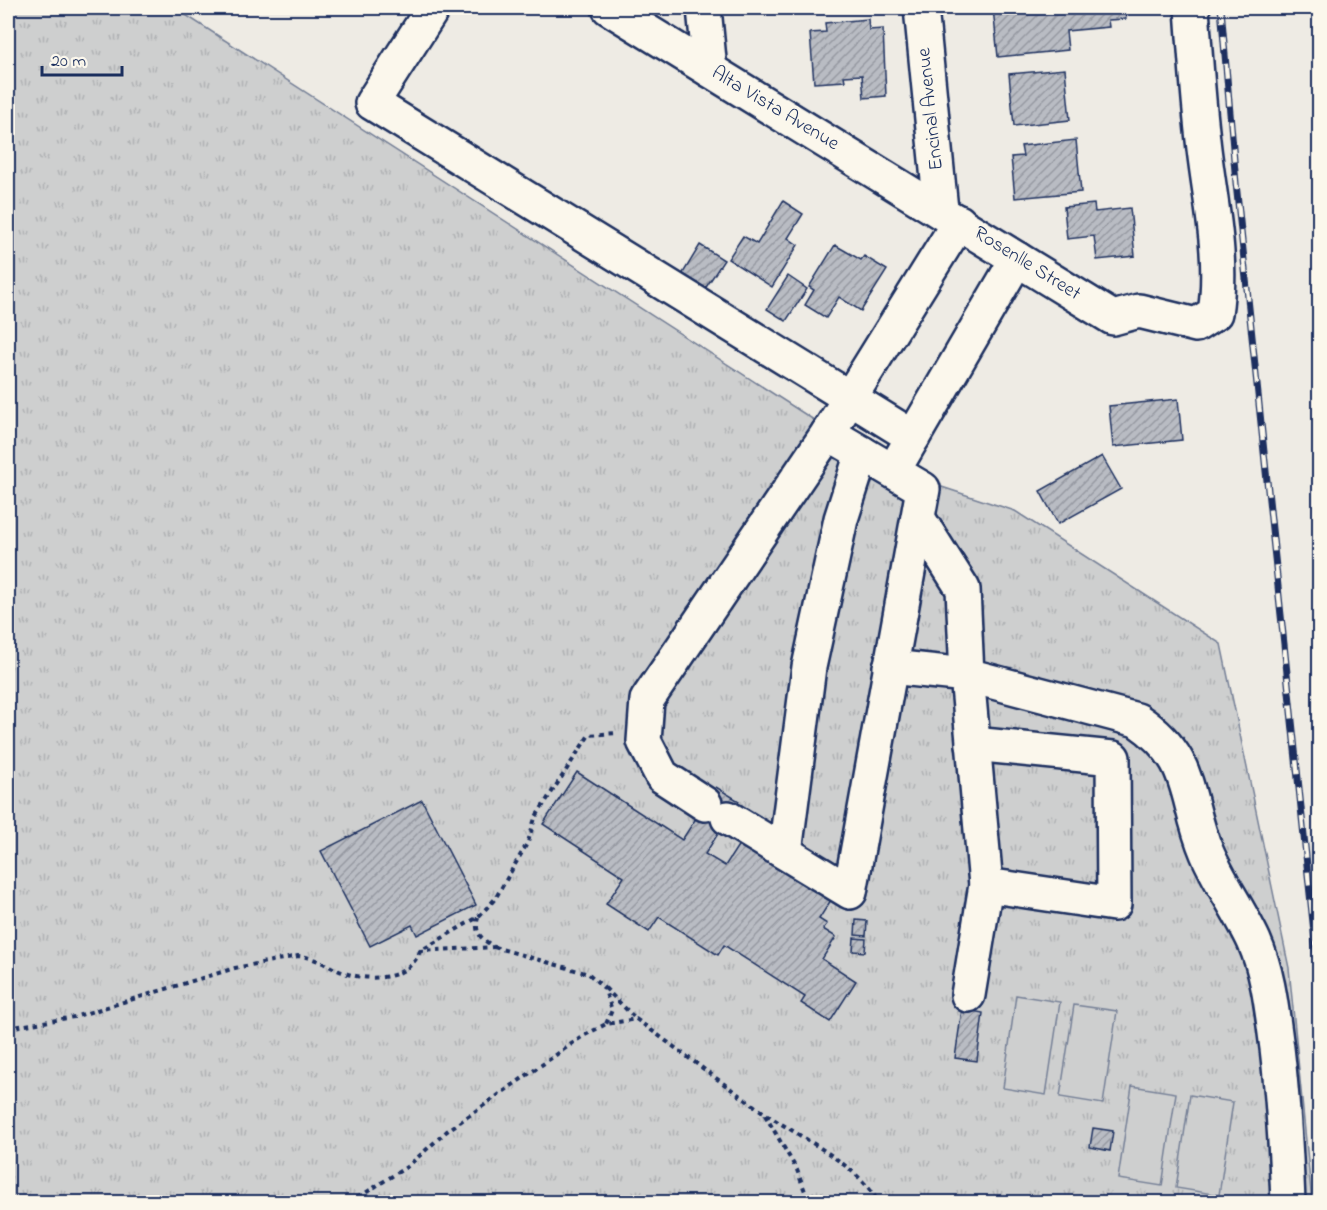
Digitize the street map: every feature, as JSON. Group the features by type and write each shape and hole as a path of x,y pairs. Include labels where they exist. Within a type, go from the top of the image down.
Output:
{"street":[{"path":"433,8 372,103 913,437"},
{"name":"Alta Vista Avenue","path":"609,8 950,216"},
{"path":"704,8 710,70"},
{"name":"Encinal Avenue","path":"921,8 950,216"},
{"name":"Rosenlle Street","path":"950,216 1113,318 1139,311 1197,325 1215,313 1218,293 1215,232 1203,140 1192,8"},
{"path":"828,433 923,489 850,892 662,776 644,741 647,700 828,433 950,216"},
{"path":"893,471 1017,259"},
{"path":"785,852 809,667 841,519 862,453"},
{"path":"918,518 963,589 967,675 986,885 968,995"},
{"path":"890,667 967,675 1137,720 1155,732 1172,752 1188,783 1198,828 1208,854 1254,943 1270,995 1284,1121 1288,1203"},
{"path":"973,744 1113,758 1114,904 986,885"}],"path":[{"path":"8,1028 74,1017 235,968 298,956 317,960 351,974 396,975 414,962 420,951 478,917 495,899 528,842 535,818 589,735 645,730"},
{"path":"478,917 477,935 494,947"},
{"path":"420,951 494,947 589,974 636,1019 763,1112 844,1166 868,1187 878,1203"},
{"path":"604,988 612,1010 606,1024"},
{"path":"351,1203 408,1166 447,1131 583,1035 606,1024 636,1019"},
{"path":"763,1112 796,1170 809,1203"}],"green space":[{"path":"8,8 175,8 893,471 1015,511 1221,644 1289,968 1312,1202 8,1202"},
{"path":"1016,995 1060,1002 1046,1095 1003,1088"},
{"path":"1074,1005 1117,1011 1103,1104 1060,1097"},
{"path":"1132,1086 1176,1093 1162,1186 1118,1179"},
{"path":"1190,1095 1233,1102 1219,1195 1176,1188"}],"building":[{"path":"993,8 1125,8 1126,19 1108,20 1109,27 1066,31 1068,50 998,57"},
{"path":"868,19 869,30 883,29 886,96 864,98 862,75 844,76 845,81 814,83 810,33 826,32 825,23"},
{"path":"1065,69 1070,120 1014,126 1009,74"},
{"path":"1076,140 1081,192 1015,198 1011,157 1023,156 1021,146"},
{"path":"783,201 803,214 788,238 798,245 772,287 728,259 743,236 757,244"},
{"path":"1094,204 1095,212 1130,208 1135,256 1097,260 1094,236 1067,239 1064,207"},
{"path":"700,245 724,260 699,298 677,283"},
{"path":"835,245 861,260 864,256 887,270 861,311 839,297 826,318 805,305 814,290 809,287"},
{"path":"788,276 807,289 786,321 767,309"},
{"path":"1178,399 1182,440 1113,447 1109,406"},
{"path":"1102,456 1121,489 1058,524 1040,491"},
{"path":"577,772 682,840 716,787 739,801 705,854 725,866 741,841 831,900 819,919 827,924 823,929 836,937 822,959 856,981 830,1022 801,1003 805,997 724,945 718,955 659,917 649,932 606,904 624,877 543,824"},
{"path":"422,800 476,905 417,935 412,925 370,946 321,851"},
{"path":"856,920 867,921 866,936 855,935"},
{"path":"854,938 866,939 865,952 853,951"},
{"path":"962,1009 983,1013 977,1061 955,1058"},
{"path":"1093,1128 1113,1131 1110,1151 1090,1147"}],"railway":[{"path":"1221,8 1236,183 1320,990"}]}
